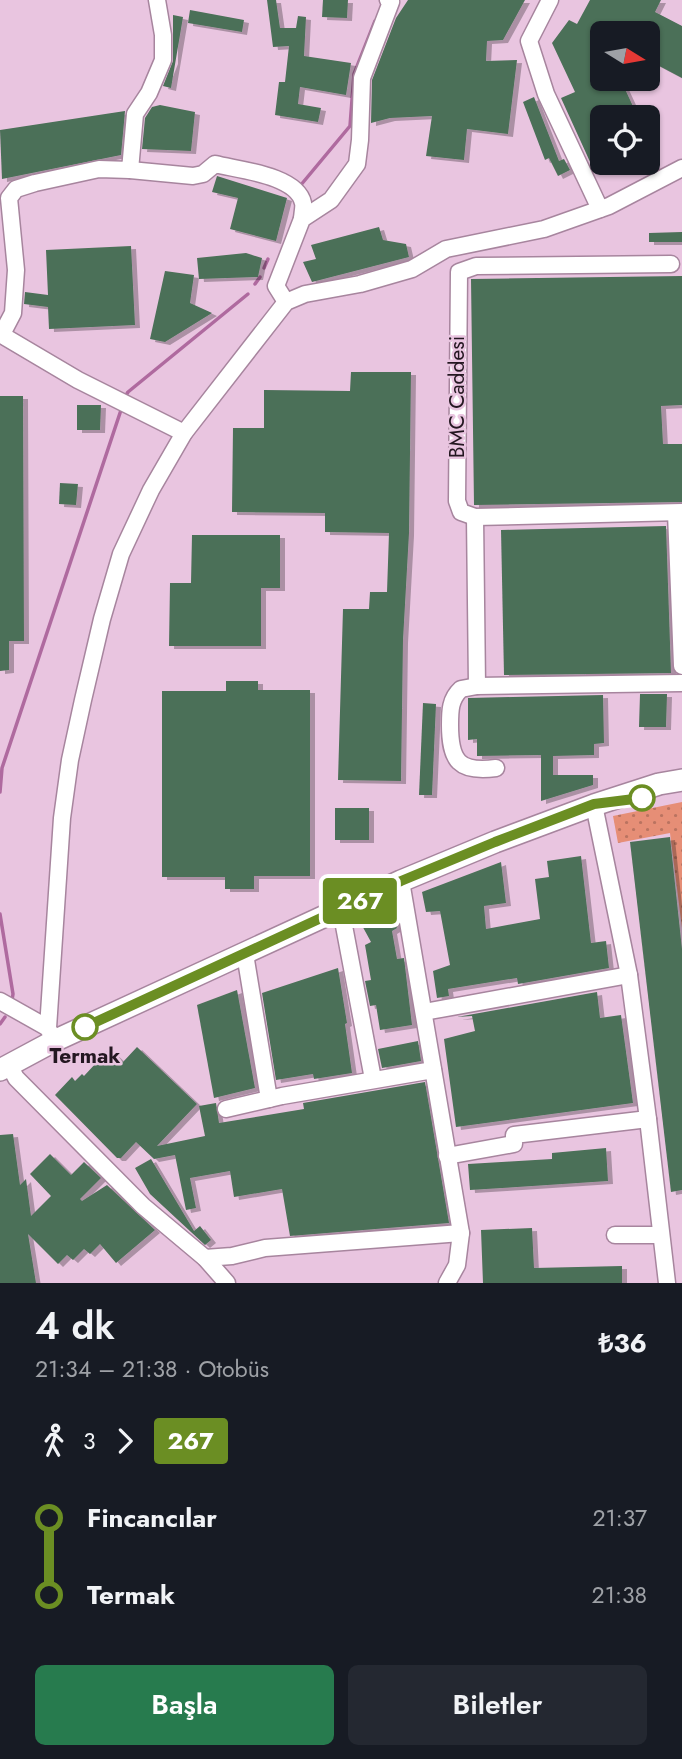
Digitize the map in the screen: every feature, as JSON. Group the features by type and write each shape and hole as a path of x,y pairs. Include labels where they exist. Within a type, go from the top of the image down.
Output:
{"main road":[{"path":"5,1068 51,1035 245,954 401,881 594,804 659,784 682,780"},
{"path":"594,804 682,793"}],"street":[{"path":"130,170 135,114 149,93 163,60 163,34 157,0"},
{"path":"302,219 331,200 356,164 360,140 362,78 391,2 388,0"},
{"path":"550,0 529,41 547,94 600,209"},
{"path":"184,433 78,380 1,334 13,313 16,270 9,198 16,189 99,169 193,176 202,174 215,164 289,184 303,203 302,219 276,286 286,302"},
{"path":"51,1035 62,818 70,760 83,700 121,554 151,490 184,433 286,302 305,294 360,284 412,269 446,249 544,229 600,209 682,168"},
{"name":"BMC Caddesi","path":"475,517 461,512 457,501 459,272 476,266 671,264"},
{"path":"477,686 475,517 679,512 682,666"},
{"path":"496,768 478,771 456,760 450,743 450,714 453,699 461,689 477,686 682,683"},
{"path":"594,804 629,975 649,1119 667,1283"},
{"path":"401,881 461,1233 457,1265 447,1283"},
{"path":"341,910 373,1079"},
{"path":"245,954 269,1099"},
{"path":"424,1012 629,975"},
{"path":"0,1001 51,1035"},
{"path":"5,1068 144,1206 205,1258 227,1283"},
{"path":"226,1109 373,1079 433,1070"},
{"path":"447,1156 514,1144 514,1135 649,1119"},
{"path":"205,1258 233,1256 265,1248 461,1233"},
{"path":"615,1236 661,1235"}],"shaded area":[{"path":"682,802 682,928 670,833 618,843 613,816"}],"building":[{"path":"267,0 276,0 280,28 296,28 298,16 306,17 304,56 351,63 346,95 300,87 298,104 321,108 318,122 275,115 279,82 285,82 289,46 273,47"},
{"path":"323,0 348,0 347,18 322,17"},
{"path":"408,0 525,0 503,40 487,41 486,61 517,60 508,134 467,129 464,160 426,156 432,116 390,118 371,123 372,80 396,18"},
{"path":"590,0 661,0 655,12 682,26 682,78 660,66 660,21 590,21 590,91 626,91 632,105 590,105 590,162 561,98 575,92 552,43 569,20 577,24"},
{"path":"190,10 244,20 242,32 188,23"},
{"path":"173,15 183,17 171,88 163,86 173,61"},
{"path":"534,97 559,161 564,159 570,170 558,176 549,158 545,160 523,102"},
{"path":"160,105 195,112 191,151 142,149 145,118 152,107"},
{"path":"125,111 121,155 2,179 0,130"},
{"path":"217,176 287,198 276,241 230,229 238,198 212,192"},
{"path":"379,227 383,240 406,244 409,257 312,282 303,262 316,259 311,245"},
{"path":"682,232 682,242 649,242 649,233"},
{"path":"131,246 135,325 49,329 48,307 24,304 25,292 48,295 46,250"},
{"path":"246,253 262,258 258,277 199,279 197,258"},
{"path":"165,271 194,275 190,303 212,313 165,342 150,339"},
{"path":"682,276 682,405 661,406 663,444 682,444 682,502 474,505 471,279"},
{"path":"351,372 411,372 401,781 338,780 343,609 369,609 370,592 387,592 389,533 325,532 325,513 232,512 233,428 264,428 264,390 350,391"},
{"path":"0,396 23,396 24,641 9,641 9,670 0,671"},
{"path":"77,405 101,405 100,430 77,430"},
{"path":"60,483 78,484 76,505 59,504"},
{"path":"666,526 671,673 504,675 501,530"},
{"path":"192,535 280,535 280,588 261,588 261,646 169,646 170,583 191,583"},
{"path":"226,681 258,681 258,690 310,690 310,876 254,876 254,889 225,889 225,877 162,877 162,691 226,691"},
{"path":"640,694 667,694 666,727 639,727"},
{"path":"603,695 604,743 594,744 594,755 553,756 553,775 593,775 593,785 541,801 541,755 477,756 477,739 468,740 468,698"},
{"path":"423,703 436,704 432,795 419,795"},
{"path":"335,808 369,808 369,840 335,840"},
{"path":"670,837 682,949 682,1190 671,1192 630,842"},
{"path":"581,856 591,943 606,941 609,968 518,984 517,978 448,989 449,996 437,998 433,971 450,965 440,911 426,912 422,892 501,862 506,903 484,906 486,929 540,919 535,879 549,877 547,861"},
{"path":"385,905 397,928 392,931 397,959 404,958 412,1025 380,1030 376,1005 370,1006 365,981 371,980 365,945 371,942 359,920"},
{"path":"338,968 352,1073 314,1079 313,1074 276,1080 262,993"},
{"path":"237,990 255,1088 214,1098 197,1005"},
{"path":"597,992 600,1018 621,1015 633,1103 456,1127 444,1039 475,1031 472,1016 457,1017"},
{"path":"418,1041 421,1061 382,1068 378,1049"},
{"path":"137,1047 197,1104 157,1146 205,1136 199,1106 216,1103 219,1123 304,1109 303,1103 425,1082 449,1223 290,1236 282,1189 234,1197 230,1171 190,1178 196,1208 186,1210 175,1155 154,1159 136,1142 121,1158 117,1158 55,1095 72,1077 75,1081 82,1074 84,1076 109,1049 123,1062"},
{"path":"13,1134 20,1185 26,1179 31,1216 51,1196 30,1174 50,1154 71,1175 84,1162 101,1178 80,1199 82,1201 107,1185 155,1230 116,1263 100,1244 90,1254 84,1249 73,1260 67,1255 58,1264 28,1234 36,1283 0,1283 0,1135"},
{"path":"606,1148 608,1181 470,1190 468,1164 552,1159 552,1153"},
{"path":"151,1159 194,1231 200,1226 211,1240 205,1245 150,1194 135,1168"},
{"path":"532,1228 534,1268 622,1266 622,1283 483,1283 481,1230"}],"waterway":[{"path":"300,186 350,126 354,74 375,21"},
{"path":"264,268 268,259"},
{"path":"255,284 260,277"},
{"path":"125,397 248,294"},
{"path":"0,792 2,768 121,410"},
{"path":"0,914 12,1000"},
{"path":"0,1024 5,1017"}],"bus line":[{"name":"267","path":"85,1027 401,881 495,842 594,804 642,798"}],"place":[{"name":"Termak","path":"85,1027"}]}
